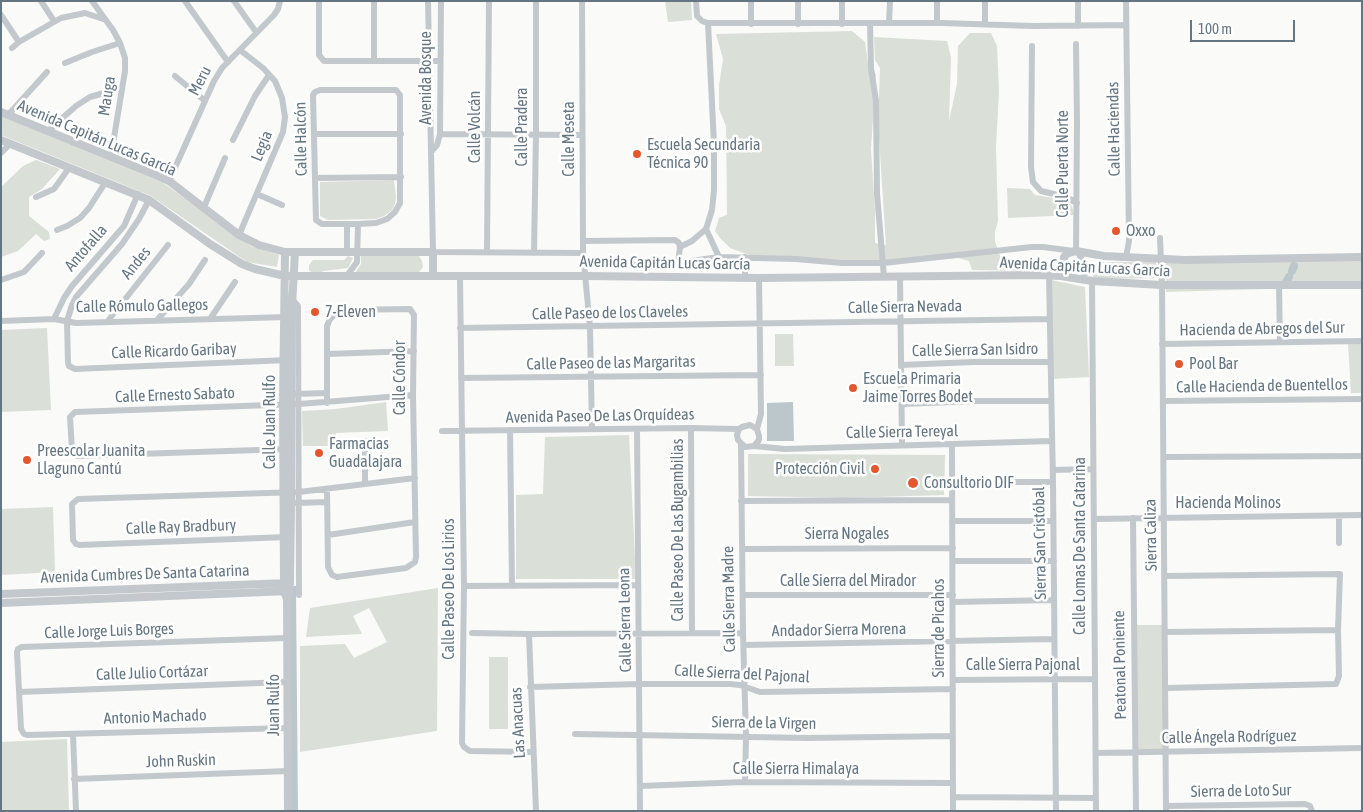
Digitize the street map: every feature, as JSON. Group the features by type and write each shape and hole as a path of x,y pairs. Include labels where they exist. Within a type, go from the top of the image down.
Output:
{"street":[{"path":"41,1 54,21"},
{"path":"65,63 92,52 120,44 109,23 104,19 92,1"},
{"path":"185,1 228,62"},
{"path":"234,1 256,32"},
{"name":"Meru","path":"169,181 214,81 228,62 278,9 280,1"},
{"path":"319,1 319,55 324,61 440,61"},
{"path":"374,1 374,61"},
{"name":"Avenida Bosque","path":"428,1 433,276"},
{"name":"Avenida Bosque","path":"431,152 437,145 440,134 440,1"},
{"name":"Calle Volcán","path":"487,252 489,1"},
{"name":"Calle Pradera","path":"534,253 536,1"},
{"name":"Calle Meseta","path":"582,1 583,265 590,326 592,430"},
{"path":"696,1 697,16 708,24 937,23 1078,26 1126,25"},
{"path":"751,1 751,24"},
{"path":"798,1 798,24"},
{"path":"842,1 842,24"},
{"path":"890,1 890,23"},
{"path":"937,1 937,23"},
{"path":"985,1 985,24"},
{"path":"1078,1 1078,26"},
{"name":"Calle Haciendas","path":"1126,1 1129,241 1126,257"},
{"path":"12,48 54,21 69,16 85,14 104,19"},
{"path":"1,15 19,42"},
{"path":"870,23 871,68 876,101 877,194 884,276"},
{"path":"680,247 692,241 706,229 712,210 714,144 708,24"},
{"name":"Mauga","path":"111,156 125,71 125,58 120,44"},
{"name":"Calle Puerta Norte","path":"1076,44 1076,251 1084,265 1085,274 1082,280"},
{"path":"1032,46 1032,173 1036,187 1048,194 1066,197 1077,203"},
{"name":"Legia","path":"239,235 283,132 284,124 282,98 275,81 240,50"},
{"path":"4,114 47,72"},
{"path":"233,140 254,96 270,75"},
{"path":"175,76 205,101"},
{"path":"48,131 76,106 90,98 122,88"},
{"name":"Calle Halcón","path":"320,90 396,90 400,95 401,134 400,203 391,217 376,223 358,224 322,224 316,220 313,95 315,92 320,90"},
{"name":"Avenida Capitán Lucas García","path":"4,114 169,181 239,235 260,245 286,252 433,252"},
{"path":"314,134 401,134"},
{"path":"440,134 582,134"},
{"name":"Avenida Capitán Lucas García","path":"1,140 150,200 210,244 242,264 255,269 294,277 585,276 759,278 1049,275 1092,281 1162,285 1362,285"},
{"path":"1,153 10,144"},
{"path":"204,207 225,158"},
{"path":"36,197 54,189 69,168"},
{"path":"315,178 401,177"},
{"path":"57,230 80,218 89,208 105,183"},
{"name":"Antofalla","path":"54,319 72,286 124,226 138,194"},
{"path":"257,194 282,204"},
{"name":"Antofalla","path":"67,321 76,298 122,244 150,200"},
{"path":"347,224 347,251"},
{"path":"346,277 357,262 358,224"},
{"path":"706,229 720,257"},
{"name":"Sierra Caliza","path":"1160,238 1166,576 1166,808"},
{"path":"583,241 670,239 679,243 678,263"},
{"name":"Andes","path":"106,322 168,245"},
{"path":"583,265 664,265 720,257 796,259 842,263 883,263 1037,247 1076,251"},
{"path":"1060,276 1064,257 1068,253 1076,251"},
{"name":"Avenida Capitán Lucas García","path":"1076,251 1104,256 1186,260 1362,257"},
{"name":"Calle Juan Rulfo","path":"286,252 285,276 288,298 288,360 291,394 288,449 292,492 288,537 287,589"},
{"name":"Calle Juan Rulfo","path":"288,298 294,277 295,252"},
{"path":"433,252 583,253"},
{"path":"1,280 24,272 42,253"},
{"path":"746,257 746,278"},
{"path":"157,320 189,284 205,260"},
{"name":"Sierra San Cristóbal","path":"1049,275 1056,811"},
{"path":"460,277 461,431"},
{"path":"900,277 902,445"},
{"path":"756,429 761,414 759,278"},
{"name":"Calle Lomas De Santa Catarina","path":"1092,281 1096,811"},
{"path":"210,319 235,282"},
{"path":"1280,286 1280,342"},
{"name":"Calle Juan Rulfo","path":"288,298 298,306 291,405 292,503 300,595"},
{"name":"Calle Cóndor","path":"327,403 327,354 330,319 338,312 344,310 410,309 414,315 415,562 406,568 334,576 330,573 328,567 327,489"},
{"name":"Calle Rómulo Gallegos","path":"1,321 54,319 76,323 288,317"},
{"name":"Calle Sierra Nevada","path":"760,325 832,322 1050,319"},
{"name":"Calle Ricardo Garibay","path":"67,321 68,363 71,368 75,369 288,360"},
{"name":"Calle Paseo de los Claveles","path":"460,328 760,325"},
{"name":"Hacienda de Abregos del Sur","path":"1162,344 1362,341"},
{"path":"327,354 414,351"},
{"name":"Calle Sierra San Isidro","path":"901,365 973,362 1050,362"},
{"name":"Calle Paseo de las Margaritas","path":"461,378 761,376"},
{"path":"291,394 326,393"},
{"name":"Calle Ernesto Sabato","path":"288,449 77,456 72,450 70,417 75,412 291,405 413,395"},
{"name":"Calle Hacienda de Buentellos","path":"1163,401 1362,398"},
{"path":"902,404 1050,401"},
{"path":"740,429 750,425 756,429 760,436 754,446 745,447 741,445"},
{"name":"Calle Paseo De Las Bugambilias","path":"691,428 692,633"},
{"name":"Calle Sierra Leona","path":"637,429 640,811"},
{"name":"Avenida Paseo De Las Orquídeas","path":"442,431 740,429"},
{"name":"Calle Sierra Madre","path":"740,429 737,435 741,445 746,736 744,782"},
{"path":"510,430 512,586"},
{"name":"Calle Paseo De Los Lirios","path":"461,431 464,586 462,739 464,747 470,751 533,752"},
{"path":"365,440 365,484"},
{"name":"Calle Sierra Tereyal","path":"754,446 785,448 1052,441"},
{"name":"Sierra de Picahos","path":"952,444 953,811"},
{"path":"1164,458 1362,456"},
{"path":"1053,470 1093,469"},
{"path":"292,492 415,478"},
{"path":"952,482 1053,482"},
{"name":"Calle Ray Bradbury","path":"288,537 79,545 73,540 72,504 78,499 292,492"},
{"path":"741,501 952,500"},
{"path":"292,503 327,502"},
{"name":"Hacienda Molinos","path":"1094,519 1362,515"},
{"path":"1339,516 1340,543"},
{"name":"Peatonal Poniente","path":"1133,518 1136,811"},
{"path":"952,521 1053,521"},
{"path":"328,535 415,522"},
{"name":"Sierra Nogales","path":"742,549 953,548"},
{"path":"952,561 1054,561"},
{"path":"1166,576 1340,574 1339,676 1336,684 1166,688"},
{"path":"464,586 638,585"},
{"name":"Avenida Cumbres De Santa Catarina","path":"1,594 287,589"},
{"name":"Avenida Cumbres De Santa Catarina","path":"1,603 287,589"},
{"name":"Juan Rulfo","path":"287,589 288,811"},
{"name":"Calle Sierra del Mirador","path":"743,596 1054,600"},
{"path":"1166,632 1338,630"},
{"path":"472,632 529,634 743,633"},
{"name":"Las Anacuas","path":"529,634 536,811"},
{"name":"Calle Jorge Luis Borges","path":"24,734 21,729 17,652 22,647 287,638"},
{"name":"Andador Sierra Morena","path":"744,645 1054,639"},
{"name":"Calle Sierra Pajonal","path":"953,680 1094,679"},
{"name":"Calle Julio Cortázar","path":"18,692 287,682"},
{"name":"Calle Sierra del Pajonal","path":"530,687 730,684 760,692 953,689"},
{"name":"Antonio Machado","path":"24,734 287,728"},
{"path":"73,734 76,811"},
{"name":"Sierra de la Virgen","path":"575,734 808,738 952,736"},
{"name":"Calle Ángela Rodríguez","path":"1096,753 1362,748"},
{"name":"John Ruskin","path":"74,778 288,771"},
{"name":"Calle Sierra Himalaya","path":"640,786 744,782 952,783"},
{"path":"953,798 1096,798"},
{"name":"Sierra de Loto Sur","path":"1166,808 1305,804 1310,806 1312,811"}],"shaded area":[{"path":"665,1 691,1 692,20 668,22"},
{"path":"852,31 865,42 868,64 876,74 871,149 875,243 886,245 878,123 880,68 875,60 874,37 947,41 951,57 949,121 957,84 958,46 970,33 991,33 997,46 999,91 996,147 998,221 995,242 1002,261 1007,259 1036,258 1031,265 1046,271 972,270 969,261 943,254 873,262 752,256 730,248 721,239 715,231 719,218 727,215 726,126 719,109 719,85 723,59 716,34"},
{"path":"1,116 162,182 251,246 279,255 277,267 247,262 151,196 1,135"},
{"path":"36,160 60,169 42,189 29,197 29,216 49,232 50,239 44,241 36,234 18,251 1,257 1,187 23,166"},
{"path":"394,180 395,204 392,210 384,216 376,219 328,220 320,216 320,182"},
{"path":"1007,188 1030,189 1035,195 1066,200 1072,206 1074,215 1008,218"},
{"path":"348,256 353,258 348,268 323,271 320,274 313,274 309,270 309,265 313,260 344,260"},
{"path":"361,256 419,256 423,267 419,272 355,273 361,264"},
{"path":"1362,258 1362,286 1166,292 1166,263"},
{"path":"1099,262 1156,262 1156,278 1096,279 1091,271 1093,264"},
{"path":"1051,280 1085,287 1089,377 1052,379"},
{"path":"47,328 51,410 1,412 1,330"},
{"path":"775,334 793,334 794,366 775,366"},
{"path":"1348,344 1362,344 1362,393 1351,393"},
{"path":"386,402 388,431 336,433 334,446 303,446 302,411 336,409"},
{"path":"793,402 794,441 767,441 767,403"},
{"path":"629,435 636,579 516,579 516,495 543,494 545,437"},
{"path":"748,454 945,455 944,495 841,498 748,496"},
{"path":"53,507 55,572 1,575 1,509"},
{"path":"438,588 437,731 300,752 300,646 345,644 354,658 387,642 369,608 353,616 362,634 306,637 310,608"},
{"path":"1134,625 1167,625 1168,754 1135,755"},
{"path":"489,657 508,657 508,729 489,729"},
{"path":"67,739 69,811 1,811 1,742"}],"waterway":[{"path":"1292,271 1294,266"},
{"path":"1285,284 1289,277"},
{"path":"294,811 292,595 295,590"}],"place":[{"name":"Escuela Secundaria Técnica 90","path":"637,154"},
{"name":"Oxxo","path":"1116,231"},
{"name":"7-Eleven","path":"315,312"},
{"name":"Pool Bar","path":"1179,364"},
{"name":"Escuela Primaria Jaime Torres Bodet","path":"853,388"},
{"name":"Farmacias Guadalajara","path":"319,453"},
{"name":"Preescolar Juanita Llaguno Cantú","path":"27,460"},
{"name":"Protección Civil","path":"875,469"},
{"name":"Consultorio DIF","path":"913,483"}]}
